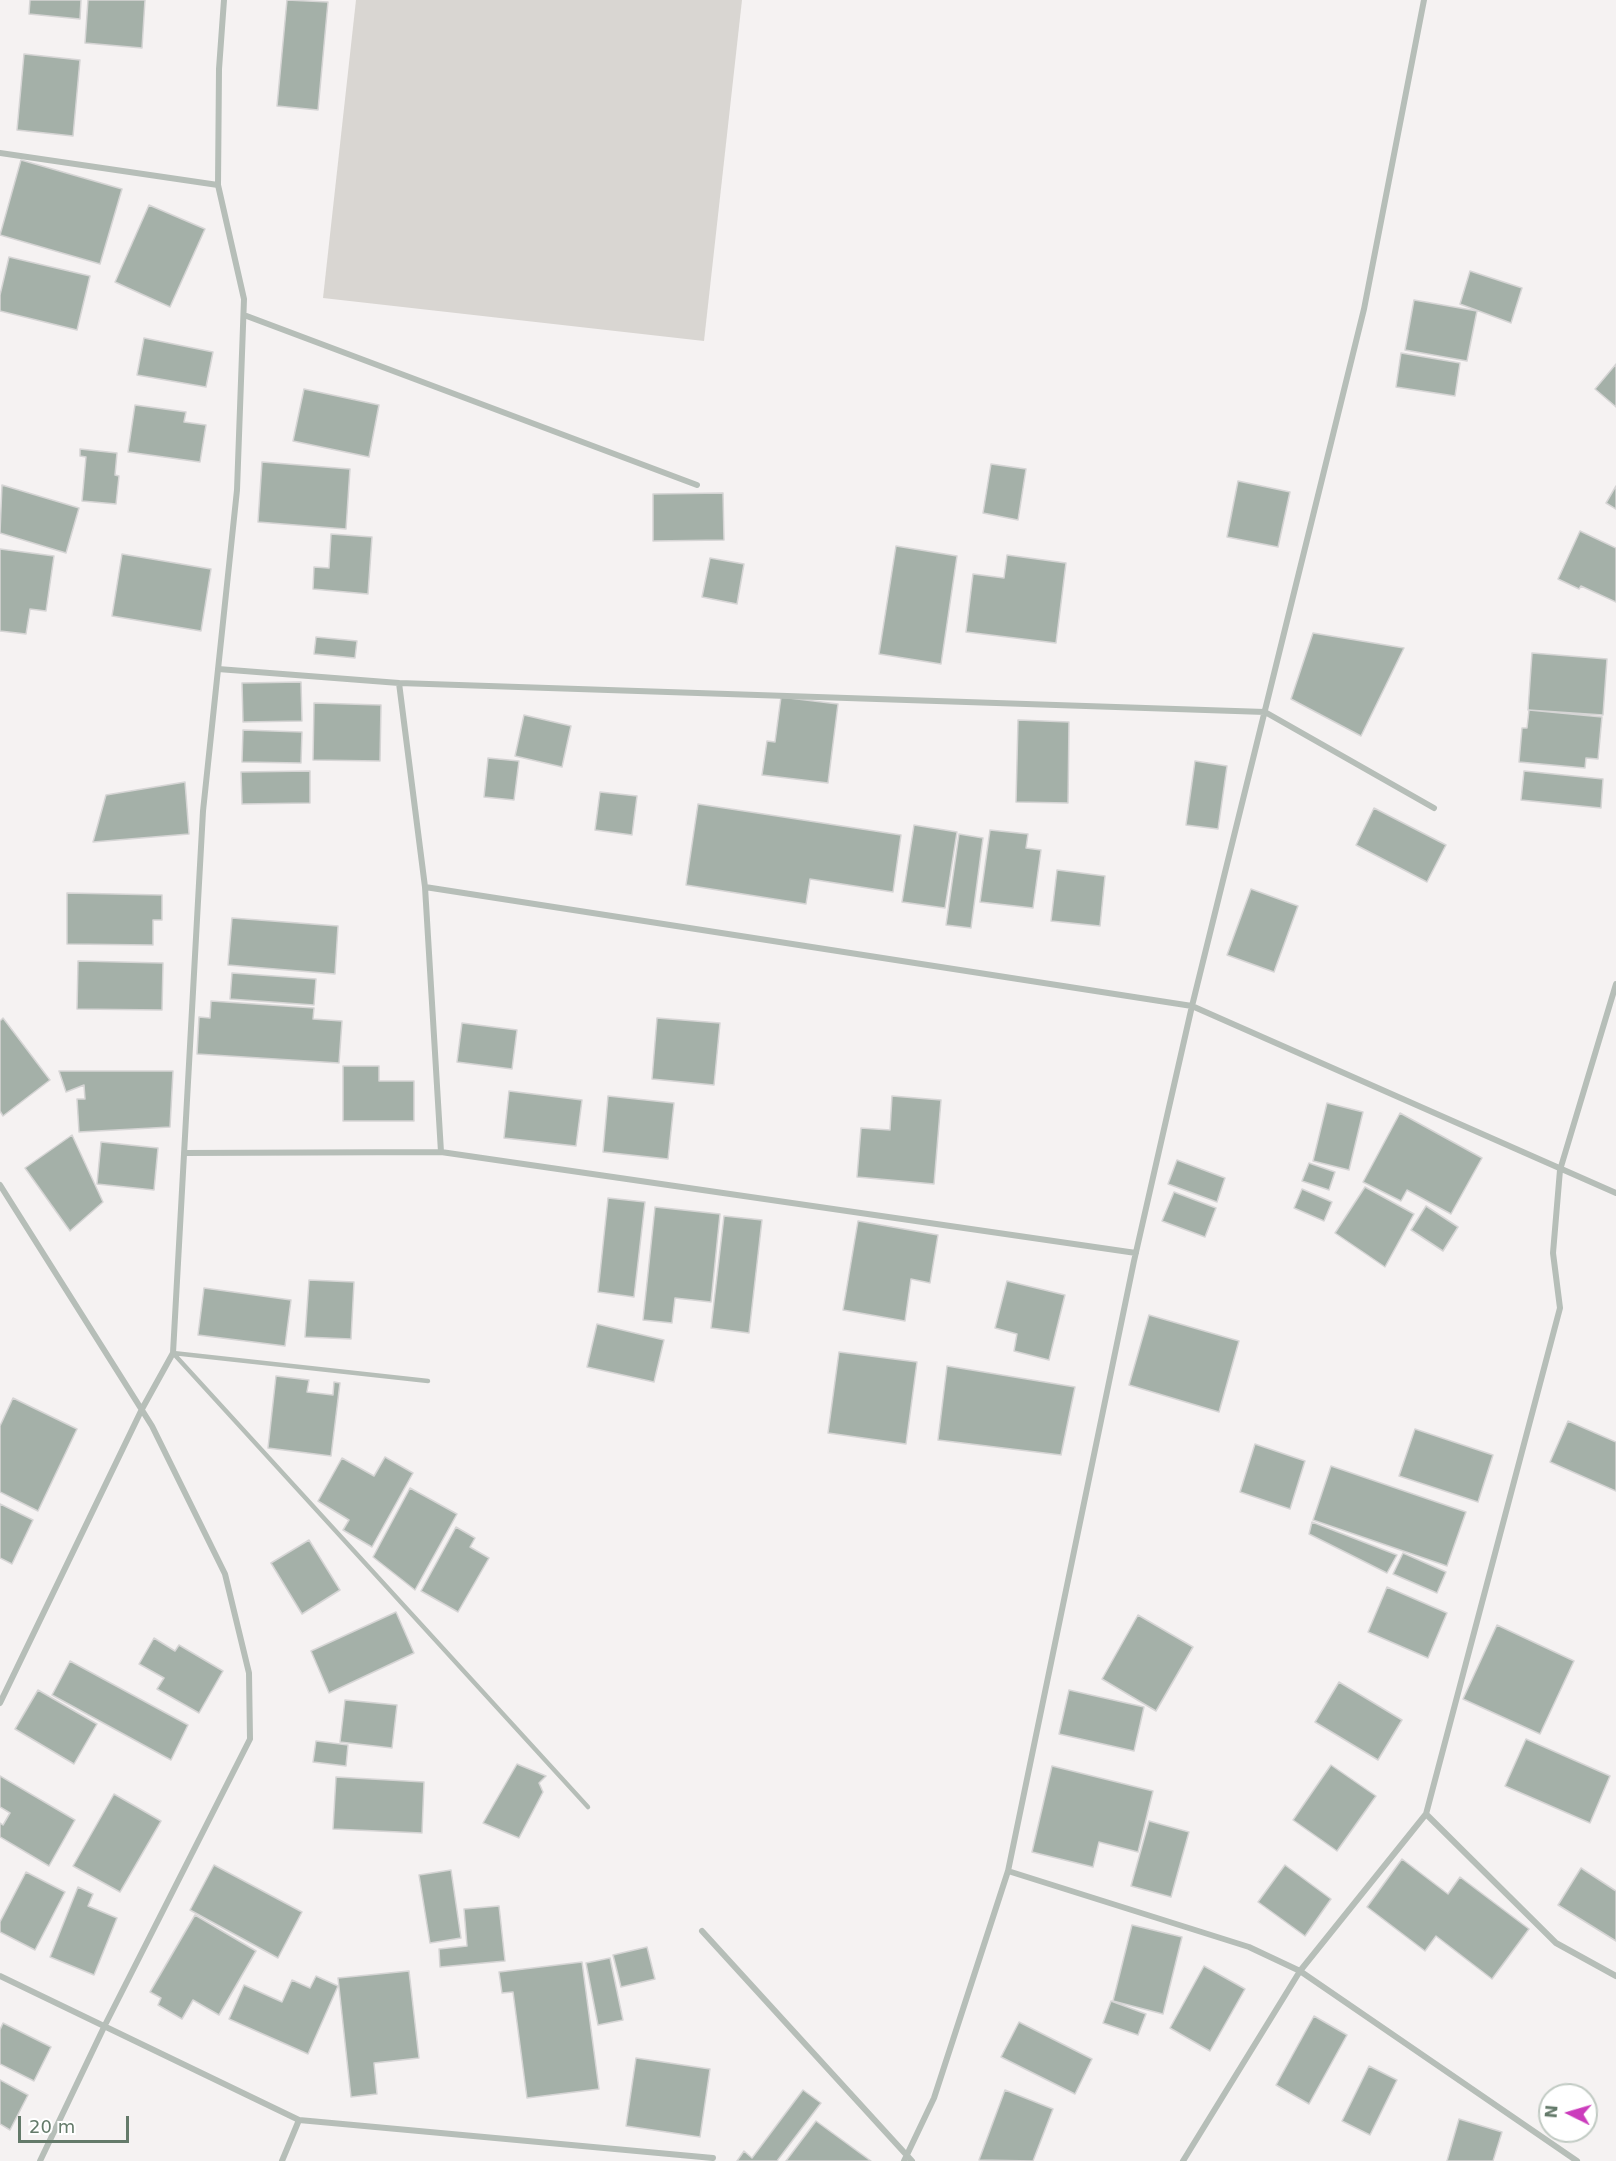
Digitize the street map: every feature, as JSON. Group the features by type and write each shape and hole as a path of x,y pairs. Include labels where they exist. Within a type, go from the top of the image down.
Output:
{"street":[{"path":"0,1703 142,1409 173,1353 203,811 237,490 244,315 244,299 218,185 219,69 224,0"},
{"path":"702,1932 908,2159 934,2097 1008,1870 1136,1253 1192,1006 1364,309 1424,0"},
{"path":"0,153 218,185"},
{"path":"244,315 697,485"},
{"path":"218,669 399,683 1265,712 1434,808"},
{"path":"399,683 424,887 441,1152"},
{"path":"424,887 1192,1006 1616,1193"},
{"path":"1183,2161 1300,1971 1426,1815 1560,1308 1553,1253 1560,1170 1616,984"},
{"path":"184,1153 441,1152 1136,1253"},
{"path":"0,1185 142,1409 225,1574 249,1673 250,1739 105,2025 40,2161"},
{"path":"1426,1815 1556,1943 1616,1976"},
{"path":"1008,1870 1249,1947 1300,1971 1577,2161"},
{"path":"0,1976 299,2120 713,2158"},
{"path":"282,2161 299,2120"}],"lane":[{"path":"173,1353 428,1381"},
{"path":"173,1353 588,1807"}],"shaded area":[{"path":"356,0 742,0 704,341 323,298"}],"building":[{"path":"30,0 81,0 80,19 29,14"},
{"path":"88,0 145,0 142,48 85,43"},
{"path":"287,0 328,2 318,110 277,106"},
{"path":"24,54 80,60 73,136 17,130"},
{"path":"21,160 122,189 100,264 0,235"},
{"path":"149,205 205,229 170,307 115,282"},
{"path":"9,257 90,276 77,330 0,311 0,295"},
{"path":"1470,271 1522,288 1511,323 1460,304"},
{"path":"1414,300 1477,311 1467,361 1405,350"},
{"path":"144,338 213,352 206,387 137,375"},
{"path":"1401,353 1460,363 1455,396 1396,387"},
{"path":"1616,364 1616,407 1595,389"},
{"path":"304,389 379,405 369,457 293,441"},
{"path":"135,405 186,412 184,422 206,425 200,462 128,452"},
{"path":"80,449 117,453 115,475 119,476 116,504 82,501 86,457 80,456"},
{"path":"262,462 350,469 346,529 258,522"},
{"path":"991,464 1026,469 1018,520 983,513"},
{"path":"1238,481 1290,492 1278,547 1227,537"},
{"path":"2,485 79,508 66,553 0,533"},
{"path":"1616,486 1616,509 1606,503"},
{"path":"723,493 724,540 653,541 653,494"},
{"path":"1580,531 1616,548 1616,602 1581,586 1579,589 1558,579"},
{"path":"331,534 372,537 368,594 313,589 314,567 329,568"},
{"path":"896,546 957,556 941,664 879,654"},
{"path":"0,549 54,556 46,611 30,609 26,634 0,631"},
{"path":"122,554 211,569 201,631 112,616"},
{"path":"1007,555 1066,563 1056,643 966,632 973,574 1004,578"},
{"path":"710,558 744,564 737,604 702,597"},
{"path":"1313,633 1404,648 1361,736 1291,699"},
{"path":"316,637 357,641 355,658 314,654"},
{"path":"1532,653 1607,659 1603,715 1528,710"},
{"path":"301,682 302,721 243,722 242,683"},
{"path":"781,697 838,704 828,783 762,775 767,741 775,742"},
{"path":"314,703 381,705 380,761 313,760"},
{"path":"1529,710 1602,717 1598,759 1586,758 1585,768 1519,762 1522,728 1527,728"},
{"path":"524,715 571,726 562,767 515,756"},
{"path":"1018,720 1069,722 1068,803 1016,802"},
{"path":"243,730 302,732 301,763 242,762"},
{"path":"488,758 519,761 514,800 484,797"},
{"path":"1195,761 1227,766 1218,829 1186,825"},
{"path":"310,771 310,803 242,804 241,772"},
{"path":"1524,771 1603,779 1601,808 1521,800"},
{"path":"185,782 189,834 93,842 106,795"},
{"path":"600,792 637,796 632,835 595,830"},
{"path":"698,804 901,835 893,892 810,879 806,904 686,885"},
{"path":"1374,808 1446,845 1427,882 1356,845"},
{"path":"914,825 957,832 945,908 902,902"},
{"path":"990,830 1028,834 1026,848 1041,850 1033,908 980,902"},
{"path":"959,834 983,838 971,928 946,925"},
{"path":"1057,870 1105,876 1100,926 1051,921"},
{"path":"1251,889 1298,906 1274,972 1227,955"},
{"path":"67,893 162,895 162,920 153,920 153,945 67,944"},
{"path":"232,918 338,926 335,974 228,965"},
{"path":"78,961 163,963 162,1010 77,1009"},
{"path":"232,973 316,979 314,1005 230,999"},
{"path":"211,1001 314,1008 313,1019 342,1021 339,1063 197,1054 199,1017 210,1018"},
{"path":"3,1018 50,1080 3,1116 0,1111 0,1021"},
{"path":"657,1018 720,1023 714,1085 652,1079"},
{"path":"462,1023 517,1030 512,1069 457,1062"},
{"path":"343,1066 379,1066 379,1081 414,1081 414,1121 343,1121"},
{"path":"59,1071 173,1071 170,1127 79,1132 77,1099 85,1099 84,1085 66,1092"},
{"path":"509,1091 582,1100 576,1146 504,1138"},
{"path":"608,1096 674,1103 668,1159 603,1152"},
{"path":"892,1096 941,1100 934,1184 857,1177 861,1128 890,1130"},
{"path":"1327,1103 1363,1112 1349,1170 1313,1161"},
{"path":"1400,1113 1482,1158 1451,1214 1407,1190 1401,1201 1363,1182"},
{"path":"72,1135 103,1202 70,1231 25,1168"},
{"path":"101,1142 158,1148 154,1190 97,1184"},
{"path":"1177,1160 1225,1178 1217,1202 1168,1184"},
{"path":"1309,1163 1335,1172 1329,1190 1302,1181"},
{"path":"1365,1187 1414,1214 1385,1267 1335,1233"},
{"path":"1302,1189 1332,1202 1324,1221 1294,1208"},
{"path":"1174,1192 1216,1208 1205,1237 1162,1221"},
{"path":"608,1198 645,1202 634,1297 598,1292"},
{"path":"1426,1206 1458,1227 1443,1251 1411,1230"},
{"path":"655,1207 720,1214 711,1302 675,1298 672,1323 643,1320"},
{"path":"724,1216 762,1220 749,1333 711,1328"},
{"path":"858,1221 938,1235 930,1283 911,1279 905,1321 843,1310"},
{"path":"309,1280 354,1282 351,1339 305,1337"},
{"path":"1007,1281 1065,1295 1049,1360 1014,1351 1017,1334 995,1328"},
{"path":"204,1288 291,1300 285,1346 198,1335"},
{"path":"1149,1315 1239,1341 1219,1412 1129,1385"},
{"path":"597,1324 664,1340 654,1382 587,1367"},
{"path":"839,1352 917,1362 906,1444 828,1433"},
{"path":"947,1366 1075,1387 1061,1455 938,1440"},
{"path":"276,1376 309,1380 307,1392 333,1395 334,1382 340,1383 331,1456 268,1448"},
{"path":"13,1398 77,1429 38,1511 0,1492 0,1426"},
{"path":"1568,1421 1616,1442 1616,1491 1550,1462"},
{"path":"1415,1429 1493,1455 1478,1502 1399,1476"},
{"path":"1255,1444 1305,1461 1290,1509 1240,1492"},
{"path":"385,1457 413,1473 372,1547 343,1530 349,1520 318,1501 342,1458 374,1476"},
{"path":"1331,1466 1466,1512 1447,1566 1313,1520"},
{"path":"410,1488 457,1514 415,1590 373,1557"},
{"path":"0,1504 33,1520 12,1564 0,1558"},
{"path":"1312,1522 1397,1555 1387,1573 1309,1534"},
{"path":"456,1527 475,1538 470,1547 489,1558 458,1612 421,1591"},
{"path":"309,1540 340,1590 302,1614 271,1563"},
{"path":"1403,1553 1446,1572 1437,1593 1393,1574"},
{"path":"1387,1587 1447,1613 1428,1658 1368,1632"},
{"path":"396,1612 414,1653 329,1693 311,1651"},
{"path":"1138,1615 1193,1647 1156,1711 1102,1679"},
{"path":"1497,1625 1574,1661 1540,1734 1463,1699"},
{"path":"154,1638 175,1651 179,1645 223,1671 199,1713 157,1689 164,1678 139,1664"},
{"path":"70,1661 188,1725 171,1760 52,1695"},
{"path":"1339,1682 1402,1720 1378,1760 1315,1722"},
{"path":"38,1690 97,1724 74,1764 15,1729"},
{"path":"1069,1690 1144,1707 1134,1751 1059,1734"},
{"path":"345,1700 397,1705 392,1748 340,1742"},
{"path":"1526,1739 1610,1776 1590,1823 1505,1786"},
{"path":"316,1741 348,1745 346,1766 313,1762"},
{"path":"517,1764 546,1776 539,1783 543,1792 519,1838 483,1823"},
{"path":"1331,1765 1376,1796 1337,1851 1293,1820"},
{"path":"1052,1766 1153,1791 1138,1852 1099,1842 1093,1867 1032,1852"},
{"path":"0,1776 75,1820 49,1866 0,1837 0,1823 3,1825 10,1813 0,1807"},
{"path":"336,1777 424,1782 422,1833 333,1829"},
{"path":"114,1794 161,1821 120,1892 73,1866"},
{"path":"1149,1821 1189,1832 1171,1897 1131,1886"},
{"path":"1402,1859 1448,1894 1460,1877 1529,1929 1492,1979 1436,1936 1425,1951 1367,1907"},
{"path":"214,1865 302,1912 278,1958 190,1910"},
{"path":"1285,1865 1331,1899 1305,1936 1258,1902"},
{"path":"1581,1868 1616,1891 1616,1941 1558,1905"},
{"path":"451,1870 461,1938 430,1943 419,1875"},
{"path":"26,1872 65,1892 35,1950 0,1932 0,1922"},
{"path":"78,1887 93,1894 88,1906 117,1918 94,1975 50,1957"},
{"path":"499,1906 505,1961 440,1967 439,1949 467,1946 464,1909"},
{"path":"195,1915 256,1951 219,2015 193,2000 182,2019 158,2005 161,1998 150,1992"},
{"path":"1132,1925 1182,1937 1163,2014 1113,2001"},
{"path":"647,1947 655,1979 621,1987 613,1955"},
{"path":"610,1958 623,2020 598,2025 586,1963"},
{"path":"582,1962 599,2089 527,2098 513,1992 502,1993 499,1972"},
{"path":"1204,1966 1245,1989 1210,2051 1170,2028"},
{"path":"409,1971 419,2058 374,2063 377,2094 351,2097 338,1978"},
{"path":"316,1976 338,1986 308,2054 229,2019 244,1985 282,2002 292,1980 310,1988"},
{"path":"1111,2001 1146,2014 1138,2035 1103,2023"},
{"path":"1314,2016 1347,2035 1309,2104 1276,2085"},
{"path":"1019,2022 1092,2059 1075,2094 1001,2057"},
{"path":"3,2023 51,2047 34,2081 0,2064 0,2030"},
{"path":"636,2058 710,2069 700,2137 626,2126"},
{"path":"1369,2066 1397,2080 1370,2135 1342,2121"},
{"path":"0,2080 28,2095 10,2130 0,2124"},
{"path":"803,2090 821,2103 777,2161 737,2161 744,2151 752,2158"},
{"path":"1005,2090 1053,2109 1033,2161 979,2160"},
{"path":"1459,2119 1502,2132 1493,2161 1447,2161"},
{"path":"816,2121 871,2161 786,2161"}]}
